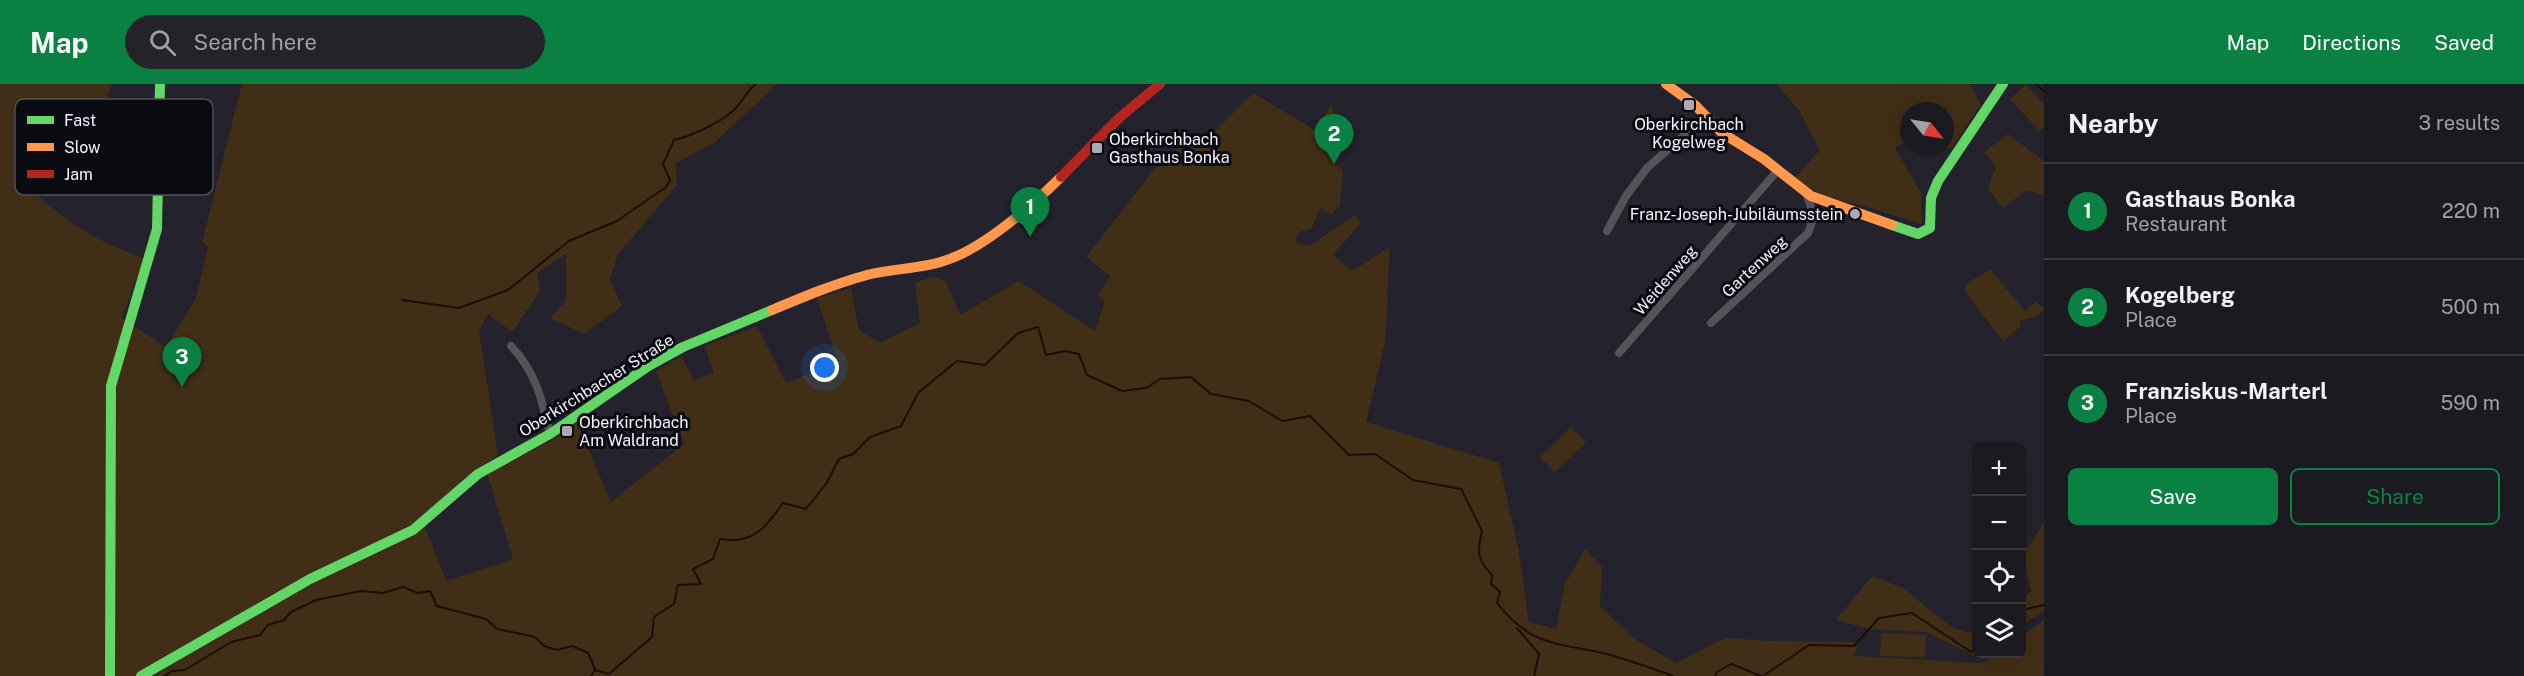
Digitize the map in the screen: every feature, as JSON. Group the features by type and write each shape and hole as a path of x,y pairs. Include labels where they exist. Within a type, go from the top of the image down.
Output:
{"street":[{"path":"160,84 160,99"},
{"name":"Oberkirchbacher Straße","path":"141,676 156,664 194,646 310,579 413,531 470,479 550,435 650,365 683,347 815,292 877,273 951,259 977,246 1046,192 1119,118 1160,84"},
{"path":"1666,84 1706,116 1730,139 1778,170 1806,193 1819,200 1869,215 1912,234 1928,232 1931,224 1933,190 1969,131 2003,84"},
{"path":"1607,231 1626,196 1647,168 1706,116"},
{"name":"Weidenweg","path":"1619,353 1778,170"},
{"name":"Gartenweg","path":"1711,323 1808,233 1814,222 1814,215 1806,193"},
{"path":"110,676 111,386 158,229 158,195"},
{"path":"511,346 527,362 541,396 550,435"}],"shaded area":[{"path":"0,84 112,84 106,99 15,99 15,195 37,195 88,232 115,247 144,258 122,318 166,347 196,298 208,247 202,242 242,84 777,84 715,142 676,163 677,185 618,254 610,279 622,306 584,334 550,318 566,301 566,254 537,273 540,291 512,332 488,314 479,331 498,455 460,482 425,527 446,581 513,559 487,473 549,442 577,422 611,502 684,444 656,371 681,356 694,380 714,373 705,346 757,326 786,383 838,362 817,298 851,288 859,330 880,343 920,323 915,282 932,277 946,281 960,315 1019,281 1095,331 1105,301 1098,295 1110,276 1086,257 1166,154 1207,139 1253,93 1315,130 1331,105 1348,137 1343,152 1335,154 1333,162 1343,170 1340,205 1331,215 1320,208 1312,228 1297,233 1296,242 1309,246 1355,215 1361,223 1333,255 1352,271 1390,247 1385,342 1366,422 1499,463 1519,552 1529,622 1556,629 1565,584 1585,549 1602,567 1600,606 1636,640 1676,663 1725,638 1858,642 1854,656 1981,663 1989,658 2026,658 2026,632 2044,620 2044,676 0,676"},
{"path":"1776,84 1969,84 1981,105 1954,144 1954,102 1900,102 1900,145 1895,148 1921,193 1922,224 1860,205 1826,198 1794,179 1820,150 1799,110"},
{"path":"2026,85 2044,104 2044,127 2039,131 2010,99"},
{"path":"2008,134 2044,161 2044,196 2027,190 2003,208 1988,188 1996,167 1984,152"},
{"path":"1990,269 2025,311 2036,302 2044,308 2038,316 2019,321 2021,326 2003,341 1966,293 1966,284"},
{"path":"1571,427 1586,442 1555,472 1540,457"},
{"path":"2044,522 2044,611 2026,622 2026,595 2031,591 2026,572 2026,551"},
{"path":"1872,576 1903,588 1952,628 1972,633 1972,655 1926,632 1869,629 1836,620"},
{"path":"1881,633 1926,635 1925,657 1880,656"}],"waterway":[{"path":"402,300 459,308 508,290 569,241 617,221 666,187 670,180 663,164 674,140 721,120 737,107 756,84"},
{"path":"2036,84 2044,91"},
{"path":"591,676 595,670 609,674 652,637 654,617 674,604 678,585 701,584 693,569 713,559 720,539 750,537 764,527 783,503 806,509 826,484 839,459 853,454 870,437 901,426 918,393 957,361 985,365 1018,333 1038,327 1046,355 1065,351 1079,354 1087,375 1122,391 1146,388 1160,379 1191,377 1211,394 1249,401 1282,421 1310,416 1349,455 1375,454 1413,480 1461,489 1482,531 1479,544 1481,560 1492,575 1491,584 1500,592 1497,603 1510,618 1534,636 1546,641 1607,654 1673,676"},
{"path":"164,676 172,671 185,670 231,642 260,635 268,625 284,620 291,612 316,600 361,591 383,593 403,587 418,593 430,591 437,606 486,619 497,629 535,637 544,646 557,650 572,646 588,653 595,669"},
{"path":"2026,609 2044,605"},
{"path":"1763,676 1809,645 1854,646 1879,618 1912,613 1972,651"},
{"path":"1517,628 1539,654 1534,676"},
{"path":"1715,676 1717,672 1731,664 1761,676"}],"traffic: fast":[{"path":"160,84 160,99"},
{"path":"1892,225 1918,234 1930,228 1931,198 1938,181 2003,84"},
{"path":"110,676 111,386 157,229 158,195"},
{"path":"141,676 310,579 413,530 478,474 550,434 650,365 683,347 772,310"}],"traffic: slow":[{"path":"1666,84 1695,105 1722,133 1764,159 1811,196 1892,225"},
{"path":"772,310 855,279 942,262 966,252 995,234 1061,177"}],"traffic: jam":[{"path":"1061,177 1119,118 1160,84"}],"place":[{"name":"Oberkirchbach Kogelweg","path":"1689,105"},
{"name":"Oberkirchbach Gasthaus Bonka","path":"1097,148"},
{"name":"Kogelberg","path":"1334,164"},
{"name":"Franz-Joseph-Jubiläumsstein","path":"1855,214"},
{"name":"Gasthaus Bonka","path":"1030,237"},
{"name":"Franziskus-Marterl","path":"182,387"},
{"name":"Oberkirchbach Am Waldrand","path":"567,431"}]}
